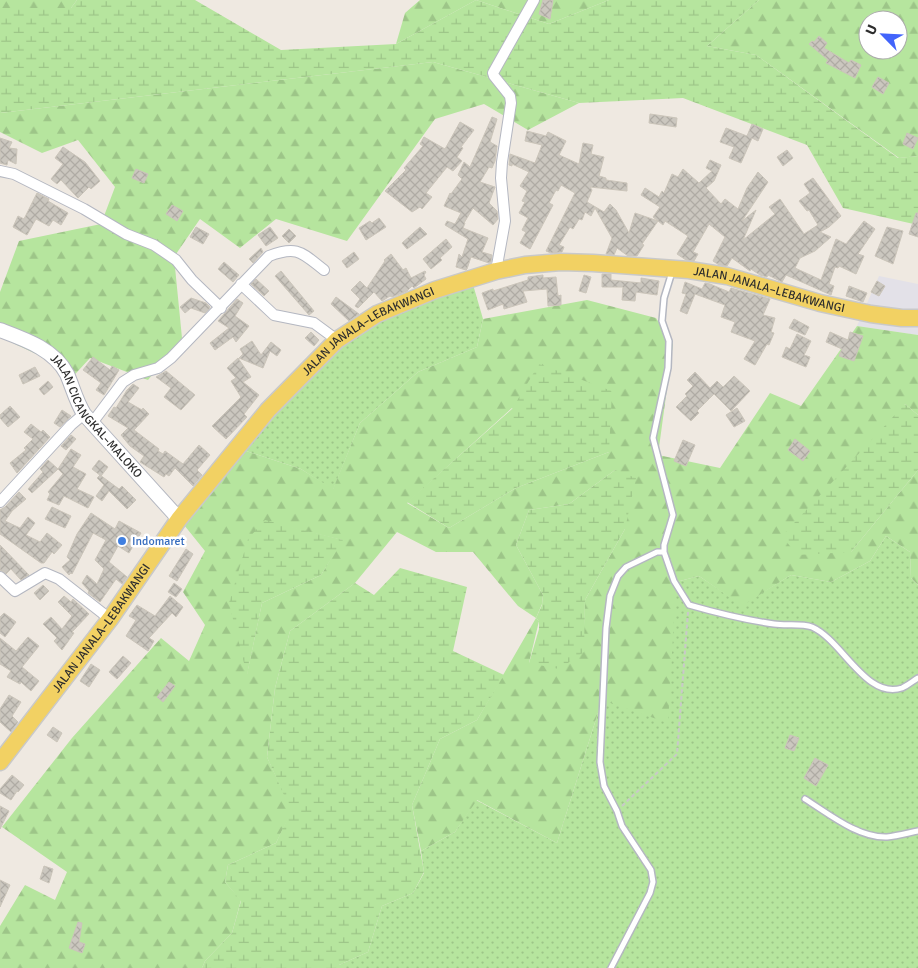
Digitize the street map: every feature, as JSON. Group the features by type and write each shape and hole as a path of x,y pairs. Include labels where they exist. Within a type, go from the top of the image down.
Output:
{"main road":[{"name":"JALAN JANALA–LEBAKWANGI","path":"0,762 110,619 179,519 268,410 337,340 377,314 435,290 496,271 525,265 561,262 688,270 727,276 820,303 871,314 918,318"}],"street":[{"path":"496,271 505,221 501,178 511,103 510,96 493,72 534,0"},
{"path":"0,171 14,174 84,209 126,234 154,245 176,260 192,280 220,308"},
{"path":"0,502 71,425 88,418 124,382 134,375 158,368 172,358 269,256 283,250 298,251 324,270"},
{"path":"241,284 274,315 314,323 337,340"},
{"name":"JALAN CICANGKAL–MALOKO","path":"0,330 32,342 54,358 66,373 78,404 88,418 179,519"},
{"path":"0,577 15,592 45,573 59,579 110,619"}],"lane":[{"path":"673,269 664,298 662,321 669,341 668,368 653,438 673,515 664,545 664,552 674,581 689,605 775,625 811,627 829,638 868,681 887,690 902,688 918,678"},
{"path":"611,968 650,893 653,882 651,870 622,826 604,786 600,762 606,628 610,596 618,576 626,567 657,552 664,552"},
{"path":"805,799 854,829 876,836 918,831"}],"path":[{"path":"616,811 677,754 689,605"}],"shaded area":[{"path":"879,276 918,284 918,335 857,326"}],"green space":[{"path":"0,0 77,0 71,8 0,8"},
{"path":"77,0 195,0 281,50 396,44 476,0 549,24 609,0 759,0 707,46 756,55 898,158 918,156 918,225 843,208 807,145 683,98 579,103 433,62 0,113 0,8 71,8"},
{"path":"420,0 476,0 396,44 405,13"},
{"path":"476,0 609,0 549,24"},
{"path":"759,0 918,0 918,156 899,158 756,55 707,46"},
{"path":"433,62 579,103 528,130 484,104 435,119 347,241 276,219 240,248 200,219 174,257 182,338 148,380 90,358 67,383 47,359 0,337 0,292 19,241 101,224 115,187 78,140 42,153 0,132 0,113"},
{"path":"472,281 483,319 477,347 418,372 360,423 333,490 301,469 243,450 340,341 406,305"},
{"path":"587,300 656,318 673,344 658,455 720,468 770,393 801,406 857,326 918,335 918,415 905,404 851,552 918,470 918,585 911,578 910,552 886,536 870,561 831,582 791,575 742,606 699,576 676,582 668,723 602,700 557,843 477,800 455,832 421,851 412,805 440,739 477,720 536,618 518,606 473,552 436,552 397,532 355,583 290,631 275,688 267,757 292,811 276,843 228,865 225,882 241,900 232,933 205,961 202,968 0,968 0,926 25,885 55,900 67,872 2,827 72,738 161,638 189,661 205,625 183,592 205,551 180,520 243,450 301,469 333,489 360,423 418,372 477,347 483,319","holes":["512,408 609,452 516,488 449,528 407,503","615,470 625,529 585,600 583,652 529,663 539,621 536,618 542,604 543,595 516,545 529,510 569,504","265,521 342,540 321,575 262,603 247,674"]},
{"path":"539,364 612,391 609,452 516,488 449,528 407,502 512,409"},
{"path":"905,404 918,415 918,470 851,552 797,555 782,536"},
{"path":"615,470 636,478 625,529 585,600 584,652 559,669 529,663 539,629 539,621 536,618 542,605 543,595 516,545 529,510 569,504"},
{"path":"265,520 343,540 321,575 262,603 247,675 229,603 248,539"},
{"path":"886,536 910,552 911,578 918,585 918,968 339,968 339,965 368,952 382,906 413,893 424,873 421,851 455,832 476,800 557,843 602,700 676,582 699,576 742,605 791,575 831,582 870,561"},
{"path":"400,568 467,587 453,651 504,675 477,720 440,739 412,805 424,872 413,893 382,906 368,952 339,965 339,968 202,968 205,961 232,933 241,901 225,882 228,865 276,843 291,811 267,757 275,688 290,631 355,583 374,595"}],"building":[{"path":"543,0 553,0 550,19 539,14"},
{"path":"819,36 827,43 824,48 849,63 851,60 861,65 855,78 826,63 828,60 809,44 812,41 814,42"},
{"path":"878,77 889,83 883,94 872,87"},
{"path":"650,114 677,118 676,127 649,123"},
{"path":"492,117 497,119 490,142 497,146 495,161 492,168 489,167 480,182 495,187 489,203 497,211 498,219 493,225 473,208 463,228 488,238 482,252 492,255 491,262 471,257 466,270 456,267 459,254 462,257 468,239 445,225 447,221 455,224 461,213 444,206 450,193 462,179 458,175 464,162 470,167"},
{"path":"460,122 474,130 461,147 463,148 457,157 462,161 453,171 447,167 426,193 432,197 422,209 420,207 412,212 385,191 406,170 404,168 423,146 420,144 424,137 445,149"},
{"path":"752,124 763,129 758,141 752,138 741,163 729,158 734,147 720,142 726,128 747,136"},
{"path":"527,131 546,136 548,132 566,141 559,155 579,164 583,143 593,145 591,154 604,157 599,176 606,178 606,180 627,183 627,191 590,187 592,190 587,202 604,212 610,204 616,210 629,233 635,213 658,221 642,244 644,245 637,256 628,256 617,248 614,255 606,254 612,238 595,208 591,216 585,212 582,220 579,219 573,229 570,227 559,245 564,247 562,252 551,253 546,251 575,193 561,185 549,203 553,205 530,249 520,243 526,232 522,230 528,218 519,213 525,202 522,201 527,191 520,186 529,172 512,164 512,166 509,165 510,154 535,163 542,145 525,141"},
{"path":"907,133 918,138 913,149 903,144"},
{"path":"0,138 12,142 9,148 17,149 16,164 8,160 7,165 0,163"},
{"path":"63,147 85,162 100,181 91,189 89,187 78,198 61,180 57,184 51,179 63,164 55,158"},
{"path":"787,150 793,158 783,166 777,157"},
{"path":"710,160 721,165 714,181 706,188 721,204 725,199 738,209 747,188 758,172 768,182 742,221 756,210 743,240 775,214 769,207 780,199 804,234 818,225 809,210 807,211 799,201 810,193 804,184 813,178 841,216 820,232 831,237 815,251 800,258 795,268 821,280 836,239 846,244 864,221 875,229 858,254 864,256 856,274 839,266 838,268 835,267 829,284 834,286 831,295 786,275 782,282 768,275 767,277 760,275 751,269 750,271 732,258 727,266 719,265 713,261 725,237 709,224 693,252 698,254 694,261 686,260 677,254 688,236 665,221 663,225 653,217 660,207 641,195 645,188 659,197 662,191 664,193 672,174 678,177 683,169 699,183 712,171 706,168"},
{"path":"136,169 148,174 144,183 132,178"},
{"path":"37,193 68,213 61,225 53,220 49,226 36,219 27,235 13,227 18,216 24,219"},
{"path":"172,205 183,211 177,221 166,214"},
{"path":"916,213 918,213 918,237 909,234"},
{"path":"379,218 386,227 366,240 359,228"},
{"path":"196,227 209,234 203,244 190,237"},
{"path":"270,227 278,238 266,246 258,235"},
{"path":"420,227 427,234 407,249 402,243"},
{"path":"887,227 903,231 893,264 875,256"},
{"path":"289,229 296,236 289,243 282,236"},
{"path":"446,239 452,247 440,258 442,260 431,269 423,259"},
{"path":"261,248 263,252 253,263 249,259"},
{"path":"354,252 359,259 347,268 342,261"},
{"path":"391,254 403,270 406,268 411,278 425,271 426,279 414,288 412,286 407,291 392,297 390,296 382,301 374,292 358,308 355,306 360,299 351,290 360,281 367,288 384,260"},
{"path":"224,262 239,275 233,282 218,269"},
{"path":"281,271 314,311 309,315 275,276"},
{"path":"602,274 611,274 611,280 641,283 641,278 659,281 657,295 636,292 635,301 622,300 623,287 602,287"},
{"path":"543,275 543,278 556,277 558,296 561,295 561,305 548,306 547,289 523,291 527,302 504,309 503,304 488,310 482,293 528,280 528,277"},
{"path":"584,275 591,277 586,293 579,291"},
{"path":"256,279 269,291 264,296 251,284"},
{"path":"877,281 885,286 879,296 871,292"},
{"path":"685,282 702,289 705,283 729,292 731,288 770,299 763,315 775,318 771,332 774,333 769,345 767,344 755,365 744,359 755,341 731,332 735,322 721,317 725,305 695,294 687,314 680,311 686,294 682,293"},
{"path":"849,286 867,293 863,302 846,296"},
{"path":"336,297 359,314 349,321 331,304"},
{"path":"191,298 206,303 210,307 209,309 205,313 191,308 185,313 180,307"},
{"path":"237,299 243,303 235,316 249,326 236,342 233,337 215,350 210,343 229,328 218,321"},
{"path":"794,319 809,327 805,335 789,328"},
{"path":"311,332 319,340 314,346 305,338"},
{"path":"830,332 848,340 850,332 863,336 854,361 839,356 842,349 826,342"},
{"path":"797,334 811,341 804,355 810,357 806,367 782,357 786,347 790,349"},
{"path":"252,341 261,355 271,342 281,350 277,356 270,351 263,368 239,358 243,354 240,349"},
{"path":"93,357 110,370 112,366 119,370 104,395 96,390 101,383 83,370"},
{"path":"238,358 251,377 243,382 259,395 244,414 247,417 226,439 212,426 241,397 231,381 236,378 227,368"},
{"path":"35,367 40,376 23,384 19,375"},
{"path":"166,371 195,395 181,410 164,397 171,388 156,377"},
{"path":"695,372 710,388 717,381 723,387 734,376 750,391 731,411 714,394 697,411 699,413 691,421 676,407 687,396 685,394 693,386 687,380"},
{"path":"48,381 53,387 44,395 39,389"},
{"path":"133,384 139,388 128,402 142,410 143,408 149,414 134,430 159,449 158,451 163,454 165,451 183,464 199,445 210,455 197,470 202,475 193,486 175,468 169,476 166,474 164,477 140,462 144,456 130,446 121,435 128,428 108,416"},
{"path":"10,406 20,417 8,427 0,418 0,415"},
{"path":"737,408 745,421 734,427 726,415"},
{"path":"62,410 71,416 60,427 54,423"},
{"path":"31,424 41,432 43,430 50,437 17,473 10,463 26,450 24,448 33,439 24,432"},
{"path":"71,435 76,439 66,450 61,446"},
{"path":"795,439 810,451 803,461 788,450"},
{"path":"683,440 695,445 686,466 674,461"},
{"path":"71,449 81,455 73,467 86,474 77,489 94,497 88,508 64,496 59,505 47,500 50,494 48,492 63,474 58,469"},
{"path":"48,460 58,469 32,493 28,489 43,472 40,469"},
{"path":"99,460 108,467 101,476 92,469"},
{"path":"100,475 119,489 122,486 136,500 127,509 109,491 102,501 96,496 104,485 97,478"},
{"path":"19,492 26,499 12,511 5,521 20,528 28,517 35,523 26,535 40,542 47,533 62,545 54,554 52,552 44,563 41,563 0,534 0,510"},
{"path":"52,507 71,516 65,528 45,519"},
{"path":"91,513 115,529 119,521 141,533 129,553 118,546 109,562 127,577 122,584 116,579 100,602 88,593 89,591 82,583 87,575 97,584 104,569 95,560 106,540 93,533 72,574 69,575 62,567 70,560 67,557 77,534"},
{"path":"0,545 29,575 21,580 11,569 6,574 0,570"},
{"path":"186,549 193,554 177,581 169,576"},
{"path":"174,583 182,589 176,597 168,592"},
{"path":"43,585 49,591 40,600 34,593"},
{"path":"64,596 71,602 73,599 89,614 72,632 74,633 62,650 54,641 57,638 43,624 51,617 62,629 72,616 58,602"},
{"path":"170,596 183,607 176,617 172,613 149,638 154,641 148,651 126,636 136,620 129,616 137,605 155,616"},
{"path":"4,613 16,622 5,637 0,633 0,617"},
{"path":"28,637 39,646 22,667 39,681 31,691 21,682 20,684 7,677 11,671 0,664 0,638 16,651"},
{"path":"123,656 131,663 117,679 109,672"},
{"path":"91,664 100,670 89,687 80,681"},
{"path":"169,682 175,686 163,702 157,697"},
{"path":"9,695 21,702 12,716 18,722 11,732 0,722 0,709"},
{"path":"53,727 62,733 57,742 47,735"},
{"path":"790,735 799,738 794,751 785,748"},
{"path":"815,758 828,765 816,786 804,778"},
{"path":"12,775 24,785 11,800 0,793 0,789"},
{"path":"0,806 9,811 0,829"},
{"path":"44,866 53,869 49,883 40,879"},
{"path":"0,880 10,885 0,907"},
{"path":"78,922 82,923 79,942 85,944 82,953 69,948"}],"place":[{"name":"Indomaret","path":"122,541"}]}
